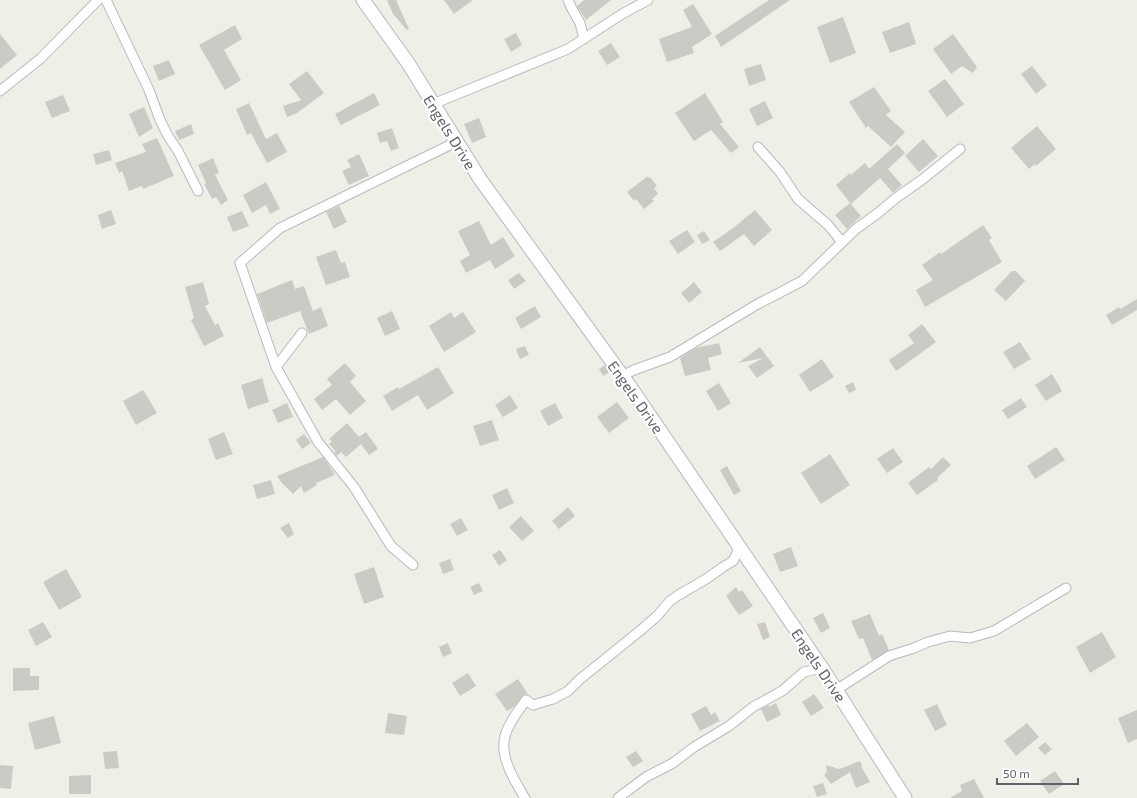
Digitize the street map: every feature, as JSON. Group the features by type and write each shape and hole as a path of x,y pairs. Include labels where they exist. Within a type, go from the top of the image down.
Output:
{"street":[{"path":"0,91 40,59 98,0"},
{"path":"106,0 150,90 160,120 178,151 198,191"},
{"name":"Engels Drive","path":"363,0 408,63 432,104 480,179 622,376 822,668 905,798"},
{"path":"568,0 580,23 584,38"},
{"path":"432,104 568,49 622,14 648,0"},
{"path":"413,565 391,546 354,487 318,442 276,367 240,263 280,228 456,142"},
{"path":"758,147 780,172 798,199 828,225 842,242"},
{"path":"622,376 670,357 756,305 802,281 856,229 923,179 960,149"},
{"path":"276,367 302,333"},
{"path":"525,798 508,768 504,752 505,737 508,727 526,700 533,705 553,699 568,691 590,670 642,630 673,598 733,561 740,548"},
{"path":"836,690 889,656 950,636 970,638 994,632 1066,588"},
{"path":"618,798 646,778 673,763 694,747 729,726 754,707 782,691 804,672 822,668"}],"building":[{"path":"387,0 396,0 409,29 407,30 393,14"},
{"path":"444,0 473,0 454,14"},
{"path":"584,0 611,0 586,20 577,6"},
{"path":"769,0 790,0 721,47 715,36"},
{"path":"693,4 712,34 692,47 694,53 667,62 659,39 692,27 683,10"},
{"path":"843,17 856,53 830,63 817,27"},
{"path":"909,22 916,44 890,53 882,32"},
{"path":"235,25 242,39 224,50 241,80 225,90 199,45"},
{"path":"516,33 522,45 511,52 504,39"},
{"path":"0,34 17,55 0,69"},
{"path":"953,34 977,67 973,73 962,66 951,74 933,49"},
{"path":"611,43 620,57 607,65 598,51"},
{"path":"169,60 175,74 159,81 153,66"},
{"path":"761,64 766,80 749,86 744,69"},
{"path":"1032,66 1047,85 1036,94 1021,74"},
{"path":"307,71 324,93 297,113 287,117 283,106 301,100 289,84"},
{"path":"945,79 964,104 947,117 928,91"},
{"path":"874,87 891,111 886,115 905,132 891,147 868,126 866,128 849,102"},
{"path":"374,93 380,105 341,125 335,114"},
{"path":"705,93 723,122 720,124 739,147 731,153 711,130 694,141 675,113"},
{"path":"63,95 70,111 52,118 45,102"},
{"path":"765,101 773,118 757,126 749,109"},
{"path":"249,103 266,139 277,133 287,152 267,163 251,133 247,135 236,109"},
{"path":"144,107 153,128 139,137 129,114"},
{"path":"479,118 486,137 472,143 464,124"},
{"path":"191,124 194,134 179,140 175,131"},
{"path":"1037,126 1056,149 1036,166 1035,164 1029,169 1011,148"},
{"path":"392,128 399,148 391,151 387,141 380,143 377,133"},
{"path":"157,138 174,176 143,189 142,186 129,191 122,171 119,173 115,163 146,152 142,144"},
{"path":"923,139 938,156 919,172 905,156"},
{"path":"897,144 905,153 888,169 902,185 893,193 880,178 851,204 836,185 865,163 869,169"},
{"path":"109,150 112,160 96,165 93,154"},
{"path":"359,154 369,176 349,185 342,171 351,167 347,160"},
{"path":"213,158 219,173 215,175 228,200 221,205 216,197 212,199 204,184 206,183 198,165"},
{"path":"648,176 657,186 654,188 658,194 652,199 654,201 644,209 636,199 634,201 627,192"},
{"path":"266,182 280,209 270,214 266,205 252,213 243,195"},
{"path":"850,203 861,216 847,229 835,215"},
{"path":"339,206 347,222 334,229 326,212"},
{"path":"111,210 116,224 102,229 98,215"},
{"path":"755,210 772,230 754,246 744,234 720,251 713,242"},
{"path":"242,211 249,226 233,232 227,217"},
{"path":"479,221 491,245 503,237 515,256 495,269 490,260 466,273 460,261 470,255 458,231"},
{"path":"983,225 992,238 989,240 1002,262 925,307 916,290 933,280 922,265 940,252 941,254"},
{"path":"687,230 695,242 678,254 669,241"},
{"path":"704,231 710,240 702,244 697,235"},
{"path":"336,250 341,263 345,262 350,277 326,285 316,257"},
{"path":"1012,271 1016,271 1025,281 1006,301 994,290"},
{"path":"519,273 526,281 514,289 508,280"},
{"path":"292,280 295,289 304,286 313,311 321,307 328,326 309,334 300,311 267,323 257,294"},
{"path":"203,282 209,304 205,306 215,325 218,323 224,336 204,346 191,320 194,318 185,287"},
{"path":"694,282 702,292 689,303 681,293"},
{"path":"1137,299 1137,310 1112,325 1106,315"},
{"path":"535,306 541,317 521,329 515,318"},
{"path":"392,311 400,329 385,336 377,318"},
{"path":"451,312 454,318 463,312 476,332 444,352 429,326"},
{"path":"922,324 936,342 896,371 889,360 914,343 908,335"},
{"path":"1020,342 1031,359 1014,369 1003,352"},
{"path":"719,343 722,354 708,358 711,370 685,376 680,358 696,348"},
{"path":"525,346 529,355 520,359 516,349"},
{"path":"760,347 774,366 757,378 748,366 763,358 738,363"},
{"path":"822,359 834,377 810,392 799,375"},
{"path":"345,363 356,376 350,382 366,401 350,415 336,399 322,410 314,399 332,385 327,379"},
{"path":"605,365 610,372 603,376 599,369"},
{"path":"438,367 454,393 427,410 418,395 392,411 383,396 398,387 399,389"},
{"path":"1052,374 1062,391 1046,401 1035,385"},
{"path":"262,378 269,402 248,409 241,385"},
{"path":"853,382 856,390 849,393 845,386"},
{"path":"719,383 731,403 718,411 706,391"},
{"path":"143,390 157,413 136,425 123,401"},
{"path":"510,395 518,408 503,417 495,405"},
{"path":"1021,398 1027,407 1008,419 1002,410"},
{"path":"617,402 629,418 609,433 597,417"},
{"path":"287,403 293,417 278,423 272,410"},
{"path":"555,403 563,418 548,426 540,411"},
{"path":"492,420 499,440 480,446 473,426"},
{"path":"347,423 359,437 366,432 378,449 369,455 361,444 346,457 341,452 337,456 334,452 336,452 329,444 332,441 329,439"},
{"path":"224,432 233,454 216,460 208,439"},
{"path":"304,434 311,443 302,449 296,440"},
{"path":"1056,447 1065,460 1035,479 1027,466"},
{"path":"893,448 903,462 887,473 877,459"},
{"path":"830,454 850,485 821,504 801,473"},
{"path":"323,457 335,475 316,483 317,485 304,493 301,486 293,494 277,476"},
{"path":"943,457 951,465 937,478 938,480 917,495 908,483 929,467 931,469"},
{"path":"727,466 741,491 734,495 720,470"},
{"path":"271,480 275,494 257,499 253,485"},
{"path":"507,488 514,503 499,510 492,495"},
{"path":"568,507 575,516 559,529 552,521"},
{"path":"521,516 534,531 522,541 509,527"},
{"path":"461,518 468,530 457,536 450,524"},
{"path":"289,523 294,534 288,538 280,528"},
{"path":"791,547 798,566 780,572 773,554"},
{"path":"500,550 507,560 499,566 492,555"},
{"path":"450,559 454,570 443,574 439,563"},
{"path":"374,567 384,597 364,604 354,574"},
{"path":"66,569 82,597 59,610 43,582"},
{"path":"479,583 483,591 474,595 470,587"},
{"path":"736,587 739,592 742,590 753,606 739,615 726,596"},
{"path":"823,613 830,628 821,633 813,618"},
{"path":"870,614 879,636 882,634 889,650 872,660 863,638 859,639 851,621"},
{"path":"43,622 52,637 36,646 28,630"},
{"path":"765,622 770,637 763,640 757,624"},
{"path":"1102,632 1116,657 1090,673 1076,647"},
{"path":"448,643 452,653 443,657 439,647"},
{"path":"13,668 30,668 30,676 39,676 39,690 13,691"},
{"path":"468,673 476,686 460,696 452,683"},
{"path":"518,679 528,694 523,695 515,706 507,711 495,694"},
{"path":"814,694 824,708 811,716 802,702"},
{"path":"776,703 781,715 767,722 761,709"},
{"path":"937,704 947,725 935,731 924,710"},
{"path":"706,706 711,715 715,712 720,721 700,731 691,714"},
{"path":"1137,710 1137,739 1128,743 1118,718"},
{"path":"388,713 407,716 404,735 385,733"},
{"path":"54,716 61,743 35,750 28,723"},
{"path":"1027,723 1039,737 1016,756 1004,741"},
{"path":"1045,742 1052,749 1045,755 1038,748"},
{"path":"117,751 119,768 105,769 103,752"},
{"path":"636,751 643,761 633,767 626,757"},
{"path":"860,761 861,766 870,782 856,788 850,772 831,784 824,775 827,772 826,765 839,769"},
{"path":"0,765 13,766 11,789 0,788"},
{"path":"1055,771 1064,784 1049,794 1040,781"},
{"path":"91,775 91,794 69,794 69,776"},
{"path":"974,779 984,798 950,798 962,791 960,785"},
{"path":"823,783 827,794 817,797 813,786"}]}
